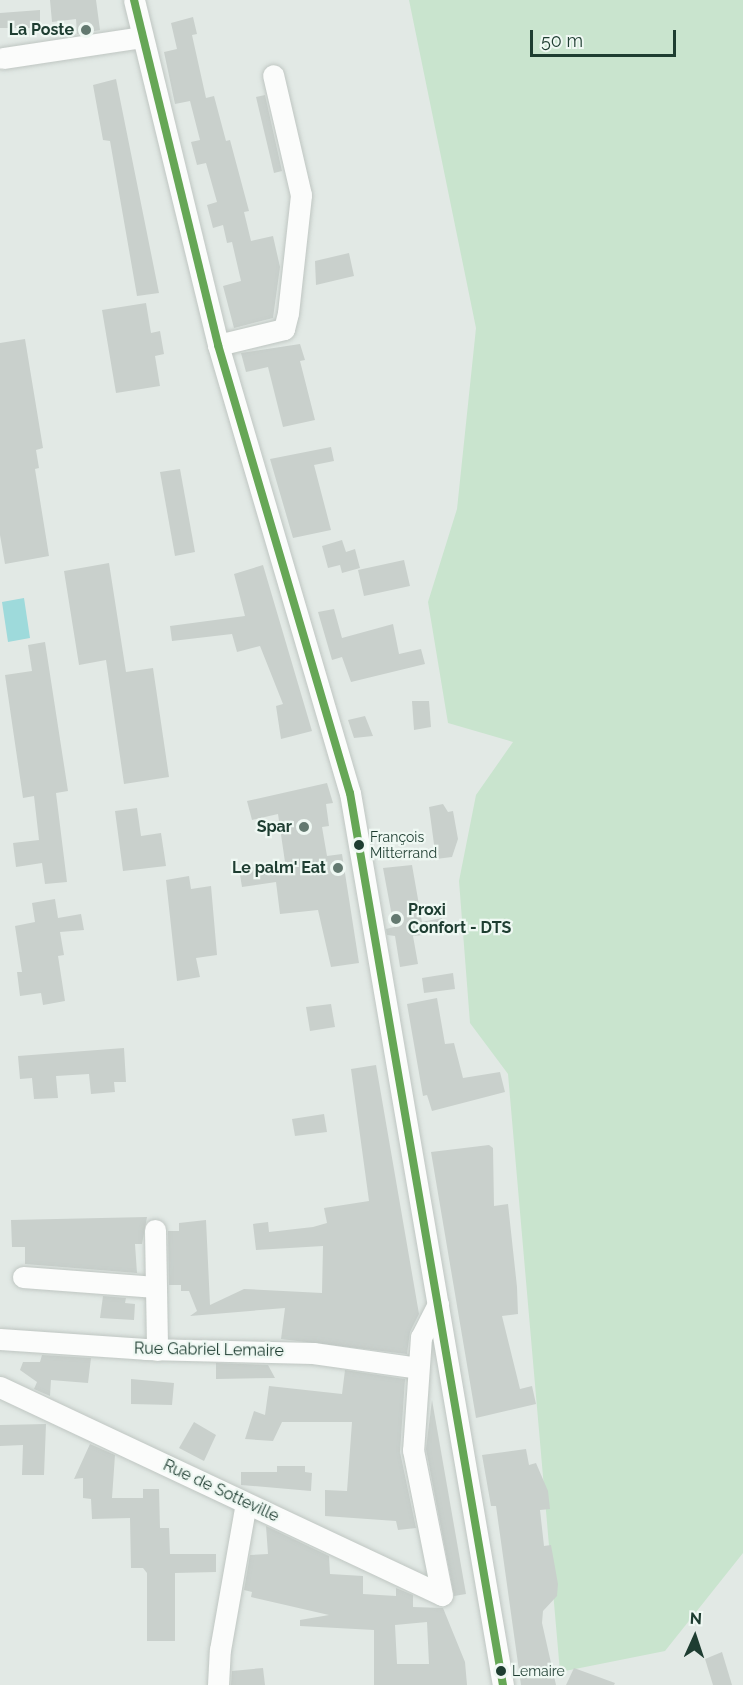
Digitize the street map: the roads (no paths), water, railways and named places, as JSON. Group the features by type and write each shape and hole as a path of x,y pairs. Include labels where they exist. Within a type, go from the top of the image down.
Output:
{"street":[{"path":"134,0 218,345 350,793 503,1685"},
{"path":"3,58 142,37"},
{"path":"218,345 284,329 288,313 301,195 273,75"},
{"path":"155,1230 157,1350"},
{"path":"23,1277 156,1287"},
{"path":"418,1368 426,1320 438,1304"},
{"name":"Rue Gabriel Lemaire","path":"0,1339 157,1350 313,1353 418,1368"},
{"name":"Rue de Sotteville","path":"0,1387 442,1594 413,1450 418,1368"},
{"path":"218,1685 220,1650 246,1503"}],"water":[{"path":"24,598 30,638 8,642 2,602"}],"place":[{"name":"La Poste","path":"86,30"},
{"name":"Spar","path":"304,827"},
{"name":"François Mitterrand","path":"359,845"},
{"name":"Le palm' Eat","path":"338,868"},
{"name":"Proxi Confort - DTS","path":"396,919"},
{"name":"Lemaire","path":"501,1671"}]}
